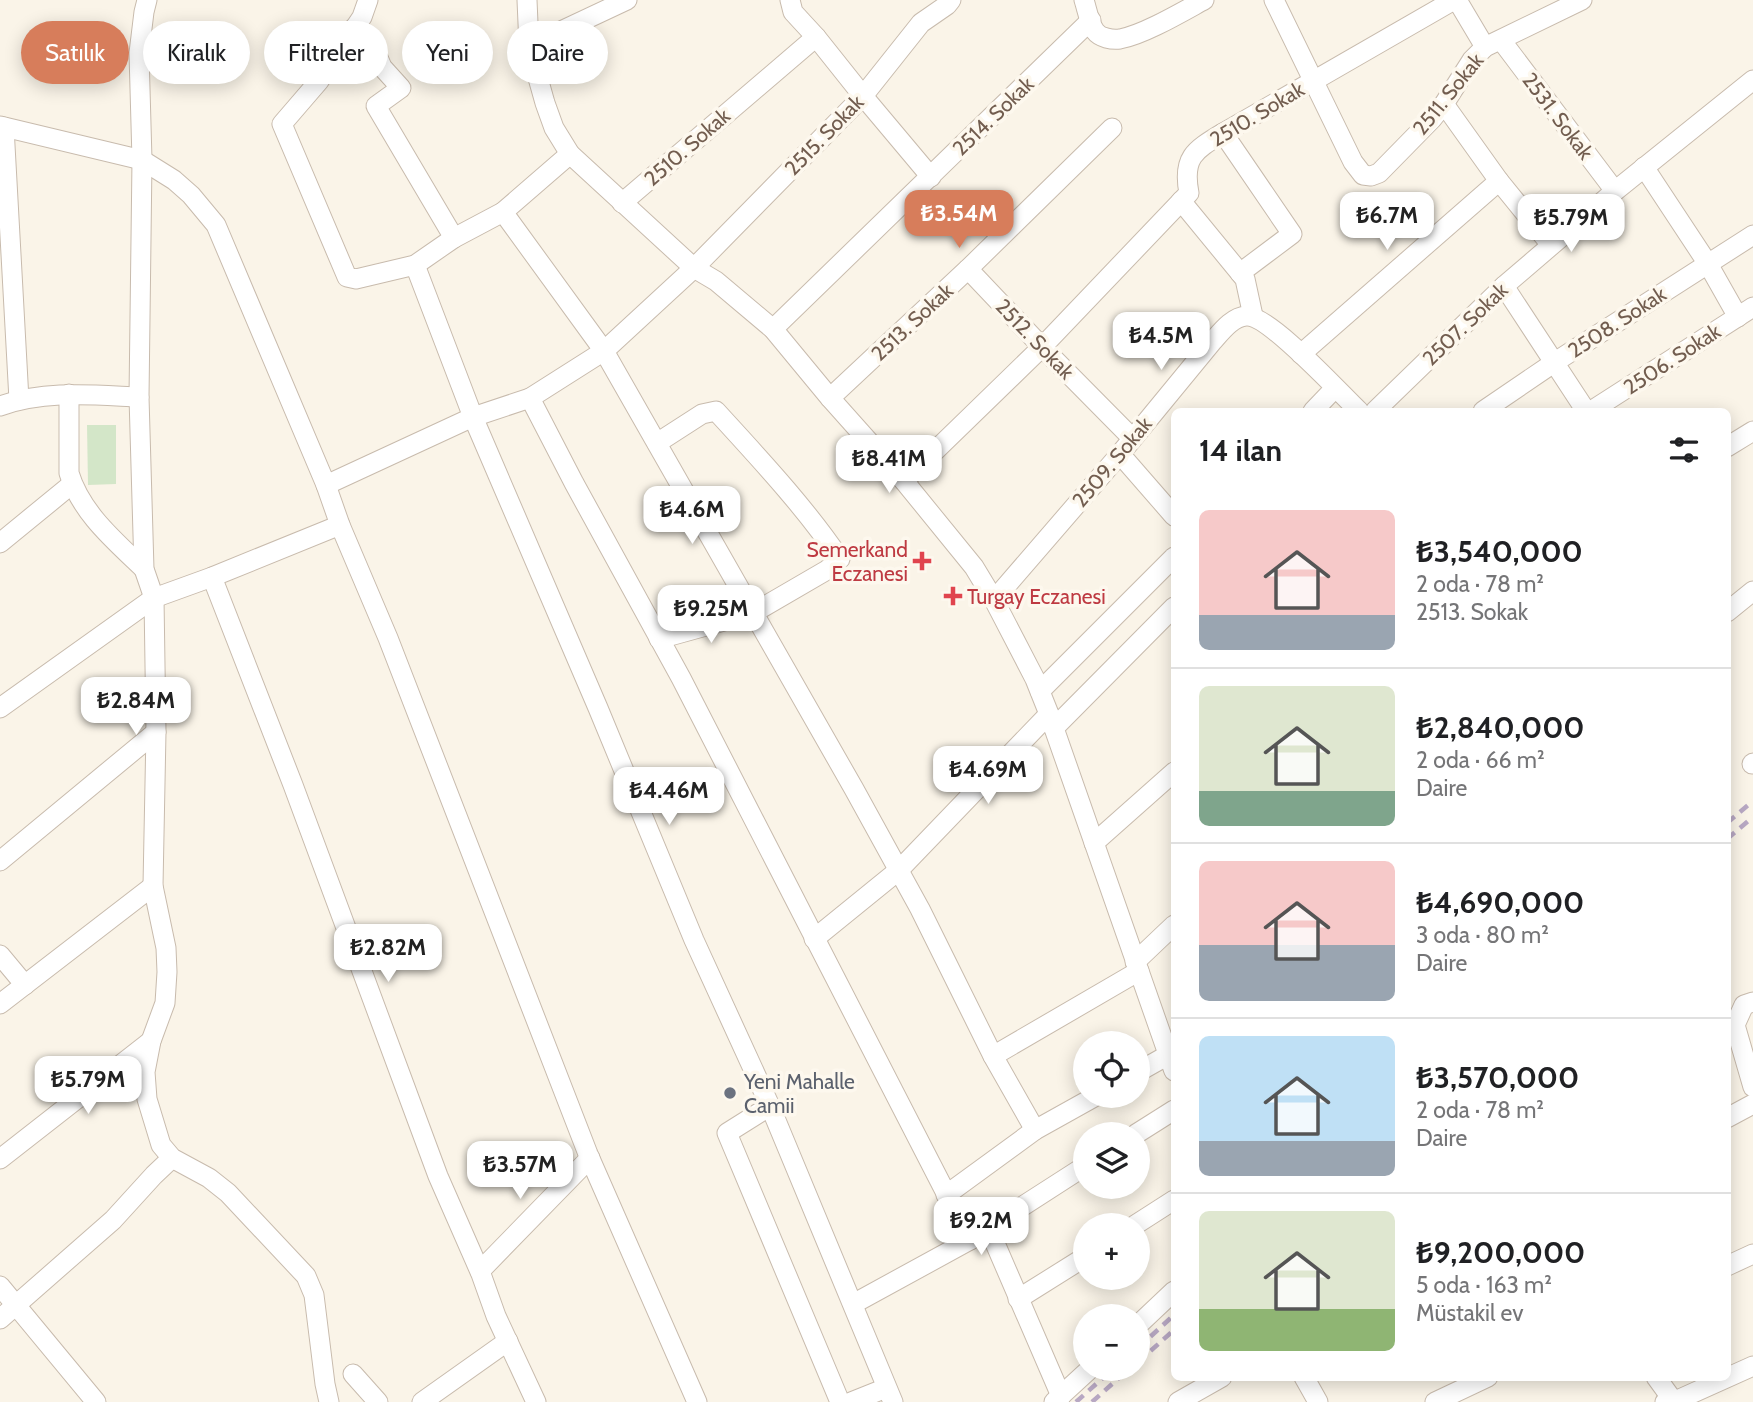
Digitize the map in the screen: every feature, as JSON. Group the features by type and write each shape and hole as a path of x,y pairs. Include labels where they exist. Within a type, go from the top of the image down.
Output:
{"street":[{"path":"147,0 139,53 142,160 139,397 144,569 153,598 156,732 153,886 166,948 167,972 165,1003 151,1041 145,1072 146,1099 161,1145 172,1158 209,1178 228,1193 306,1276 314,1295 329,1402"},
{"path":"359,21 368,0"},
{"path":"527,0 528,21"},
{"path":"582,21 627,0"},
{"path":"790,0 793,12 931,177"},
{"path":"1084,0 1094,30 1101,37 1119,39 1136,34 1203,0"},
{"path":"1274,0 1314,80"},
{"name":"2510. Sokak","path":"1181,201 1189,193 1186,178 1188,165 1194,153 1205,144 1455,0"},
{"name":"2531. Sokak","path":"1455,0 1615,191"},
{"path":"1493,44 1548,7 1583,0"},
{"name":"2515. Sokak","path":"327,485 473,416 530,398 604,351 694,268 863,96 921,23 947,2"},
{"name":"2514. Sokak","path":"774,329 1091,20"},
{"name":"2510. Sokak","path":"622,202 816,37"},
{"name":"2511. Sokak","path":"1314,80 1353,162 1363,175 1371,176 1379,173 1432,119 1472,61 1493,44"},
{"path":"388,73 401,88 376,106 454,238"},
{"name":"2507. Sokak","path":"1378,408 1504,286 1644,167 1753,80"},
{"path":"315,84 282,124 347,277 356,279 415,265 454,238 503,212 570,154"},
{"path":"540,84 554,128 570,154 694,268 716,281 774,329 974,567 994,600 1040,691 1171,1063 1150,1069"},
{"path":"1444,104 1499,181 1551,245"},
{"path":"19,400 2,126 142,160 174,180 191,195 216,225 327,485 340,525 388,638 590,1158 697,1402"},
{"name":"2513. Sokak","path":"830,398 968,269 1112,128"},
{"path":"1223,133 1292,233 1240,273"},
{"path":"1644,167 1708,264 1746,312"},
{"path":"1301,354 1499,181"},
{"path":"904,481 1042,347 1181,201 1245,279 1253,316 1273,328 1356,408"},
{"path":"503,212 604,351 855,789 993,1056 1035,1130"},
{"name":"2508. Sokak","path":"1487,408 1753,235"},
{"path":"415,265 473,416 694,940 770,1106 889,1395 851,1402"},
{"name":"2512. Sokak","path":"968,269 1132,438"},
{"path":"1504,286 1587,408"},
{"name":"2506. Sokak","path":"1594,408 1746,312"},
{"name":"2509. Sokak","path":"994,600 1225,327 1244,316 1253,316"},
{"path":"1316,408 1335,388"},
{"path":"0,406 19,400 69,394 139,397"},
{"path":"69,394 69,473 72,484 91,516 144,569"},
{"path":"530,398 659,639 970,1240"},
{"path":"657,443 702,414 716,411 823,535 840,559 827,570 753,613 659,639"},
{"path":"1731,445 1753,431"},
{"path":"1120,454 1171,513"},
{"path":"0,543 72,484"},
{"path":"0,708 153,598 212,578 340,525"},
{"path":"1040,691 1171,561"},
{"path":"212,578 293,785 438,1176 480,1271 496,1316 536,1402"},
{"path":"1731,609 1753,591"},
{"path":"814,939 899,870 1051,721 1171,610"},
{"path":"0,862 156,732"},
{"path":"1094,844 1171,775"},
{"path":"0,1004 153,886"},
{"path":"993,1056 1137,966 1171,928"},
{"path":"0,955 25,985"},
{"path":"1753,1002 1744,1005 1735,1025 1753,1087"},
{"path":"0,1159 151,1041"},
{"path":"1731,1116 1753,1104"},
{"path":"770,1106 727,1133 840,1402"},
{"path":"946,1195 1035,1130 1074,1108"},
{"path":"1150,1125 1171,1112"},
{"path":"0,1319 113,1220 172,1158"},
{"path":"480,1271 590,1158"},
{"path":"853,1304 970,1240 1073,1174"},
{"path":"1150,1215 1171,1202"},
{"path":"988,1227 1057,1399 1077,1381"},
{"path":"1731,1264 1753,1254"},
{"path":"1018,1299 1073,1265"},
{"path":"0,1286 96,1402"},
{"path":"1150,1314 1171,1294"},
{"path":"422,1402 508,1341"},
{"path":"1731,1376 1753,1366"},
{"path":"353,1374 378,1402"},
{"path":"1178,1402 1215,1381"},
{"path":"1306,1381 1318,1402"},
{"path":"1435,1402 1480,1381"},
{"path":"1659,1381 1668,1400 1673,1402 1720,1381"}],"green space":[{"path":"87,425 116,425 116,484 88,485"}],"railway":[{"path":"1731,820 1753,801"},
{"path":"1731,836 1753,817"},
{"path":"1150,1337 1171,1318"},
{"path":"1150,1351 1171,1333"},
{"path":"1076,1402 1099,1381"},
{"path":"1092,1402 1115,1381"}],"place":[{"name":"Semerkand Eczanesi","path":"922,561"},
{"name":"Turgay Eczanesi","path":"953,596"},
{"name":"Yeni Mahalle Camii","path":"730,1093"}]}
